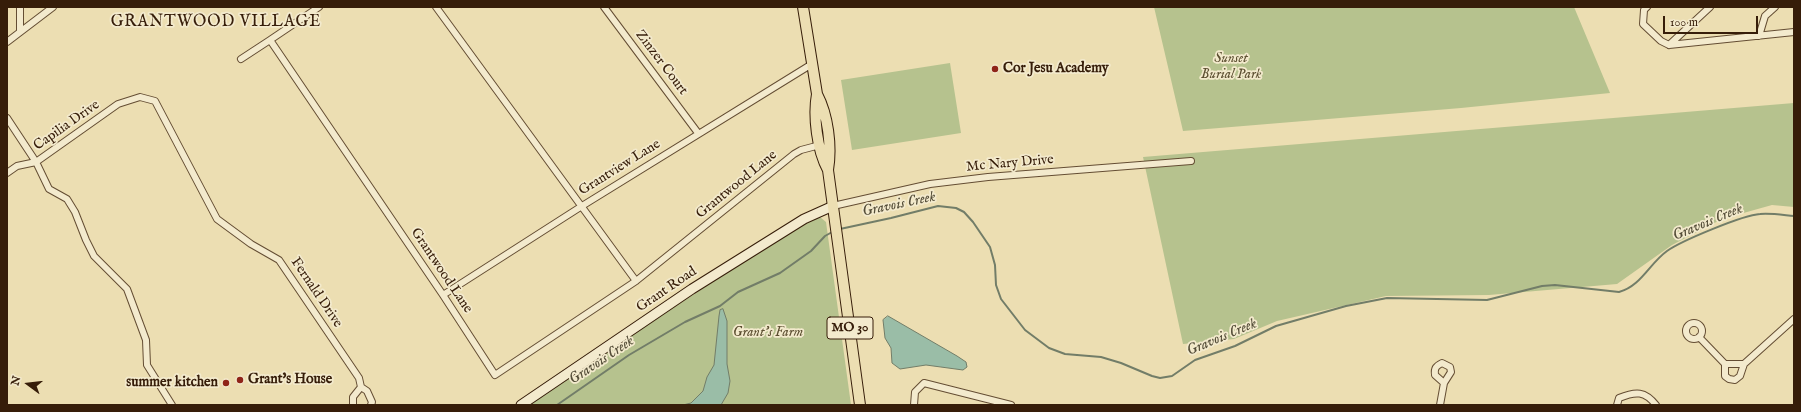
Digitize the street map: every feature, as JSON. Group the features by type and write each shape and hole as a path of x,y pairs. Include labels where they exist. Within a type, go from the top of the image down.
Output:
{"main road":[{"name":"MO 30","path":"803,7 817,94 823,106 830,148 831,155 828,170 860,405"},
{"name":"MO 30","path":"817,94 814,108 821,157 828,170"}],"street":[{"path":"20,7 20,31"},
{"path":"7,42 53,7"},
{"path":"241,59 319,7"},
{"path":"436,7 636,281"},
{"name":"Zinzer Court","path":"604,7 698,133"},
{"path":"1669,45 1710,7"},
{"path":"1759,36 1765,16 1775,7"},
{"path":"1646,8 1643,24 1661,41 1669,45 1794,32"},
{"name":"Grantwood Lane","path":"270,40 443,295 495,375 636,281 794,154 801,150 820,145"},
{"name":"Grantview Lane","path":"443,295 698,133 812,64"},
{"name":"Capilia Drive","path":"7,173 17,166 36,162 118,104 140,97"},
{"name":"Fernald Drive","path":"140,97 155,101 218,219 250,244 279,260 359,378 361,387 367,391 370,396 372,402 371,405"},
{"path":"7,118 36,162 49,189 67,198 75,212 94,256 128,289 146,340 147,365 172,405"},
{"name":"Mc Nary Drive","path":"833,206 930,184 980,178 1191,161"},
{"name":"Grant Road","path":"521,405 699,285 804,219 833,206"},
{"path":"1699,337 1725,364 1725,376 1729,379 1735,380 1740,376 1744,364 1794,319"},
{"path":"1725,364 1744,364"},
{"path":"914,405 915,392 924,383 1011,405"},
{"path":"1440,405 1444,383"},
{"path":"353,405 353,397 361,387"},
{"path":"1618,405 1619,398 1629,394 1642,393 1650,397 1656,405"}],"green space":[{"name":"Sunset Burial Park","path":"1154,7 1574,7 1610,93 1461,108 1183,131"},
{"path":"950,63 961,133 852,150 841,80"},
{"path":"1794,103 1794,207 1772,205 1722,219 1672,245 1617,284 1489,295 1386,296 1277,321 1234,339 1183,344 1143,157"},
{"name":"Grant's Farm","path":"820,217 826,222 851,405 527,405 762,249 814,218"}],"shaded area":[{"path":"723,309 727,321 727,364 730,381 728,393 721,405 683,405 691,403 703,391 707,377 714,365 719,316 720,310"},
{"path":"888,316 957,356 966,362 967,367 963,370 926,365 900,369 892,363 891,348 885,338 883,320"}],"waterway":[{"name":"Gravois Creek","path":"840,229 938,206 956,208 964,212 973,222 990,247 995,265 996,285 1001,299 1025,330 1049,348 1065,354 1101,357 1160,378 1172,376 1195,360 1235,346 1276,326 1346,306 1387,298 1487,300 1542,286 1555,285 1619,292 1627,289 1639,280 1667,251 1698,235 1752,215 1768,214 1794,216"},
{"name":"Gravois Creek","path":"557,405 629,355 685,322 720,306 738,292 780,273 811,251 825,236 834,231"}],"place":[{"name":"Cor Jesu Academy","path":"995,69"},
{"name":"Grant's House","path":"240,380"},
{"name":"summer kitchen","path":"226,383"}],"district":[{"name":"GRANTWOOD VILLAGE","path":"216,23"}]}
